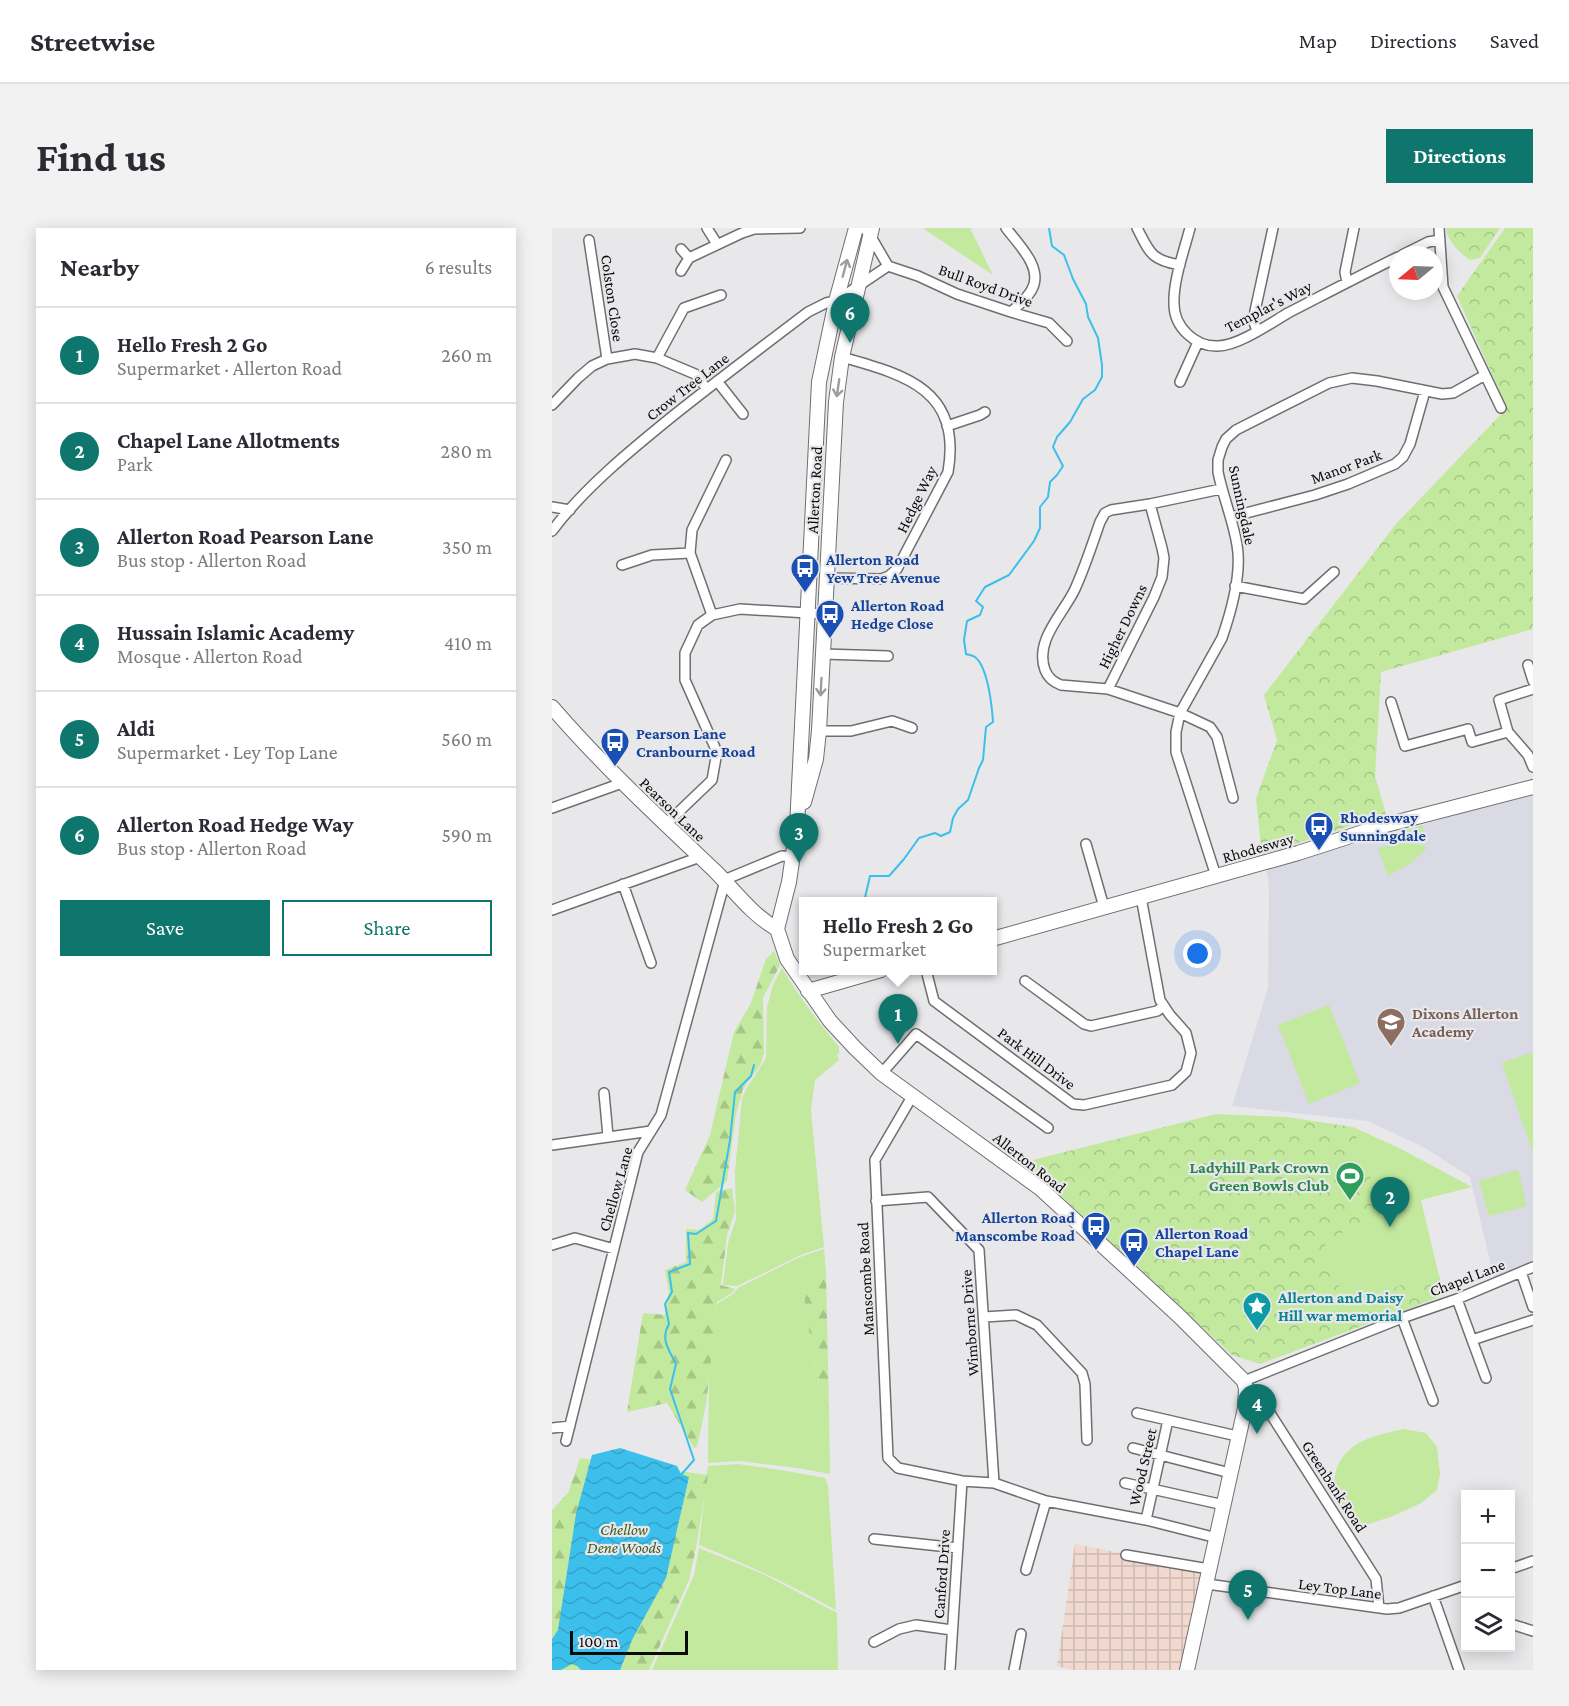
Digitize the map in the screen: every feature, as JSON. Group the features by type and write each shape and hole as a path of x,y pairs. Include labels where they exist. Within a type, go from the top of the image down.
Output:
{"street":[{"path":"706,228 717,244"},
{"path":"681,271 689,258 742,233 754,229 801,228"},
{"name":"Allerton Road","path":"856,228 836,301 819,382 797,827 789,882 777,929 787,959 830,1021 855,1048 882,1073 1041,1189 1179,1316 1245,1388"},
{"path":"1006,228 1028,256 1033,266 1034,278 1032,290 1011,312"},
{"path":"1137,228 1154,257 1165,263 1180,265"},
{"path":"1180,382 1198,342 1185,333 1177,321 1174,304 1180,265 1190,228"},
{"path":"1257,331 1254,322 1255,311 1273,228"},
{"path":"1347,282 1345,272 1354,228"},
{"path":"1439,228 1443,287 1501,408"},
{"path":"858,287 888,267 869,230"},
{"name":"Allerton Road","path":"797,827 816,759 819,731 836,402 842,357 869,230"},
{"name":"Colston Close","path":"589,240 607,359"},
{"name":"Templar's Way","path":"1420,246 1440,240"},
{"path":"681,249 689,258"},
{"name":"Templar's Way","path":"1198,342 1218,346 1228,345 1389,261"},
{"name":"Bull Royd Drive","path":"888,267 918,276 957,294 1048,323 1067,341"},
{"name":"Crow Tree Lane","path":"552,531 628,452 717,381 808,312 836,301 858,287"},
{"path":"657,358 684,308 721,295"},
{"path":"552,405 592,366 607,359 635,354 657,358 695,374 707,389"},
{"name":"Hedge Way","path":"826,578 881,579 897,569 948,472 951,456 947,426 934,400 912,381 889,370 842,357"},
{"name":"Sunningdale","path":"1216,876 1176,752 1176,732 1180,713 1222,638 1235,586 1239,555 1218,472 1218,460 1226,439 1244,425 1329,382 1352,378 1442,394 1453,393 1485,375"},
{"path":"717,381 743,414"},
{"name":"Manor Park","path":"1231,517 1314,495 1348,484 1395,464 1403,457 1410,444 1425,391"},
{"path":"947,426 985,412"},
{"path":"712,615 690,553 692,530 726,460"},
{"path":"1221,489 1105,513 1075,590 1046,639 1044,665 1046,673 1061,686 1108,690 1180,713 1210,727 1217,737 1233,798"},
{"name":"Higher Downs","path":"1108,690 1155,597 1162,577 1164,558 1150,504"},
{"path":"552,507 570,510"},
{"path":"622,565 652,555 690,553"},
{"path":"1235,586 1304,599 1334,572"},
{"path":"666,824 712,780 717,752 685,680 685,653 698,625 712,615 740,609 824,614"},
{"path":"823,654 888,656"},
{"path":"1528,665 1533,681"},
{"path":"1533,689 1499,700 1508,732 1530,753 1533,767"},
{"path":"1391,702 1405,746 1468,729 1472,742 1508,732"},
{"name":"Pearson Lane","path":"552,707 622,783 725,881 758,916 777,929"},
{"path":"819,731 851,731 892,721 912,728"},
{"path":"552,808 622,783"},
{"name":"Rhodesway","path":"997,938 1298,853 1374,828 1533,786"},
{"path":"1086,844 1104,907"},
{"path":"552,910 699,856"},
{"path":"725,881 782,856 793,857"},
{"name":"Chellow Lane","path":"566,1441 638,1152 661,1115 725,881"},
{"path":"623,884 651,963"},
{"name":"Park Hill Drive","path":"927,975 934,1000 1073,1104 1084,1105 1172,1085 1186,1072 1191,1053 1186,1033 1160,1000 1141,897"},
{"path":"808,991 864,975"},
{"path":"1025,981 1084,1024 1091,1026 1157,1011 1164,1006"},
{"path":"882,1073 916,1034 1048,1128"},
{"path":"604,1093 608,1136"},
{"name":"Manscombe Road","path":"913,1095 874,1160 888,1458 898,1468 962,1481"},
{"path":"552,1145 651,1131"},
{"name":"Wimborne Drive","path":"876,1201 928,1197 979,1250 994,1483"},
{"path":"552,1245 575,1238 614,1249"},
{"name":"Chapel Lane","path":"1245,1388 1402,1317 1457,1299 1533,1268"},
{"path":"1521,1272 1533,1307"},
{"path":"1457,1299 1486,1378"},
{"path":"984,1317 1016,1316 1036,1325 1082,1373 1085,1384 1087,1440"},
{"path":"1402,1317 1433,1401"},
{"path":"1472,1340 1533,1320"},
{"path":"1187,1670 1245,1408 1245,1388"},
{"name":"Greenbank Road","path":"1245,1388 1261,1399 1376,1579 1379,1608"},
{"path":"1137,1413 1238,1436"},
{"name":"Wood Street","path":"1146,1521 1168,1420"},
{"path":"552,1428 570,1426"},
{"path":"1133,1448 1230,1473"},
{"path":"962,1481 994,1483 1046,1502 1146,1521 1217,1538"},
{"name":"Canford Drive","path":"950,1670 962,1481"},
{"path":"1125,1483 1224,1505"},
{"path":"1026,1570 1046,1502"},
{"path":"874,1539 958,1548"},
{"path":"1126,1555 1209,1569"},
{"path":"1515,1567 1533,1561"},
{"name":"Ley Top Lane","path":"1207,1584 1379,1608 1398,1608 1461,1587"},
{"path":"1433,1596 1459,1670"},
{"path":"874,1642 899,1629 916,1625 952,1630"},
{"path":"1515,1625 1533,1631"},
{"path":"1014,1670 1021,1634"}],"shaded area":[{"name":"Dixons Allerton Academy","path":"1533,792 1533,1261 1494,1278 1470,1177 1425,1148 1368,1121 1232,1106 1268,988 1269,886 1266,867 1379,838"},
{"path":"1075,1544 1206,1570 1182,1670 1072,1670 1057,1666"}],"green space":[{"path":"970,228 993,275 924,229"},
{"path":"1446,228 1500,228 1480,258 1470,260 1451,242"},
{"path":"1505,228 1533,228 1533,629 1381,672 1375,776 1386,814 1262,855 1256,799 1277,740 1264,695 1396,524 1507,408 1457,296"},
{"path":"1422,825 1426,837 1423,841 1400,840 1379,843 1375,839"},
{"path":"1403,843 1418,844 1425,846 1426,849 1410,864 1388,876 1378,848"},
{"path":"774,951 780,965 763,998 764,1054 760,1065 743,1089 736,1114 727,1181 702,1202 685,1190 710,1135 734,1032 751,1003 766,959"},
{"path":"782,968 809,1009 839,1047 837,1055 839,1060 815,1080 811,1110 824,1247 801,1255 737,1286 723,1285 728,1243 736,1219 735,1171 742,1099 766,1058 767,1007 773,985"},
{"path":"1329,1005 1360,1083 1309,1104 1278,1025"},
{"path":"1533,1052 1533,1153 1502,1063"},
{"path":"1216,1114 1286,1117 1353,1127 1383,1214 1324,1241 1345,1305 1438,1272 1445,1295 1260,1364 1232,1355 1025,1162"},
{"path":"1353,1127 1401,1149 1472,1187 1421,1200 1438,1272 1345,1305 1324,1241 1382,1214"},
{"path":"1518,1170 1527,1206 1489,1216 1479,1181"},
{"path":"732,1188 735,1212 727,1235 721,1285 735,1289 717,1302 706,1405 697,1447 694,1448 667,1403 627,1412 643,1313 665,1315 669,1291 665,1270 686,1262 686,1229 699,1230 713,1219 716,1192"},
{"path":"824,1249 826,1273 802,1278 821,1395 829,1410 830,1474 739,1461 708,1463 709,1355 717,1304 738,1288 800,1257"},
{"path":"826,1273 829,1410 821,1395 807,1320 802,1277 814,1277"},
{"path":"1403,1429 1426,1433 1437,1447 1440,1474 1437,1490 1421,1503 1393,1516 1366,1525 1354,1520 1345,1511 1335,1492 1334,1482 1339,1463 1354,1446 1378,1435"},
{"name":"Chellow Dene Woods","path":"580,1458 708,1475 689,1580 649,1670 552,1670 552,1510 568,1493"},
{"path":"738,1464 825,1478 828,1485 836,1610 768,1575 699,1545 708,1466"},
{"path":"699,1548 763,1574 837,1613 838,1670 652,1670 694,1575"}],"water":[{"name":"Chellow Dene Woods","path":"620,1448 677,1466 681,1474 689,1477 666,1578 632,1640 620,1670 581,1670 572,1664 561,1670 552,1670 552,1639 558,1630 576,1514 592,1455"}],"waterway":[{"path":"865,897 870,876 889,876 919,838 935,833 941,836 950,832 958,809 968,800 983,760 986,727 993,722 983,669 975,657 966,654 964,640 967,621 980,615 983,607 976,601 985,587 1009,575 1034,541 1040,528 1040,507 1048,497 1050,482 1063,466 1053,447 1057,437 1070,422 1083,399 1095,390 1102,377 1098,338 1088,317 1086,304 1064,255 1052,246 1049,228"},
{"path":"680,1476 694,1460 670,1389 676,1364 665,1340 669,1324 665,1304 672,1292 669,1272 690,1264 688,1233 696,1234 716,1221 730,1140 735,1092 751,1076 754,1065"}],"place":[{"name":"Allerton Road Hedge Way","path":"850,343"},
{"name":"Allerton Road Yew Tree Avenue","path":"805,594"},
{"name":"Allerton Road Hedge Close","path":"830,640"},
{"name":"Pearson Lane Cranbourne Road","path":"615,768"},
{"name":"Rhodesway Sunningdale","path":"1319,852"},
{"name":"Allerton Road Pearson Lane","path":"799,863"},
{"name":"Hello Fresh 2 Go","path":"898,1044"},
{"name":"Dixons Allerton Academy","path":"1391,1048"},
{"name":"Ladyhill Park Crown Green Bowls Club","path":"1350,1202"},
{"name":"Chapel Lane Allotments","path":"1390,1227"},
{"name":"Allerton Road Manscombe Road","path":"1096,1252"},
{"name":"Allerton Road Chapel Lane","path":"1134,1268"},
{"name":"Allerton and Daisy Hill war memorial","path":"1257,1332"},
{"name":"Hussain Islamic Academy","path":"1257,1434"},
{"name":"Aldi","path":"1248,1620"}]}
